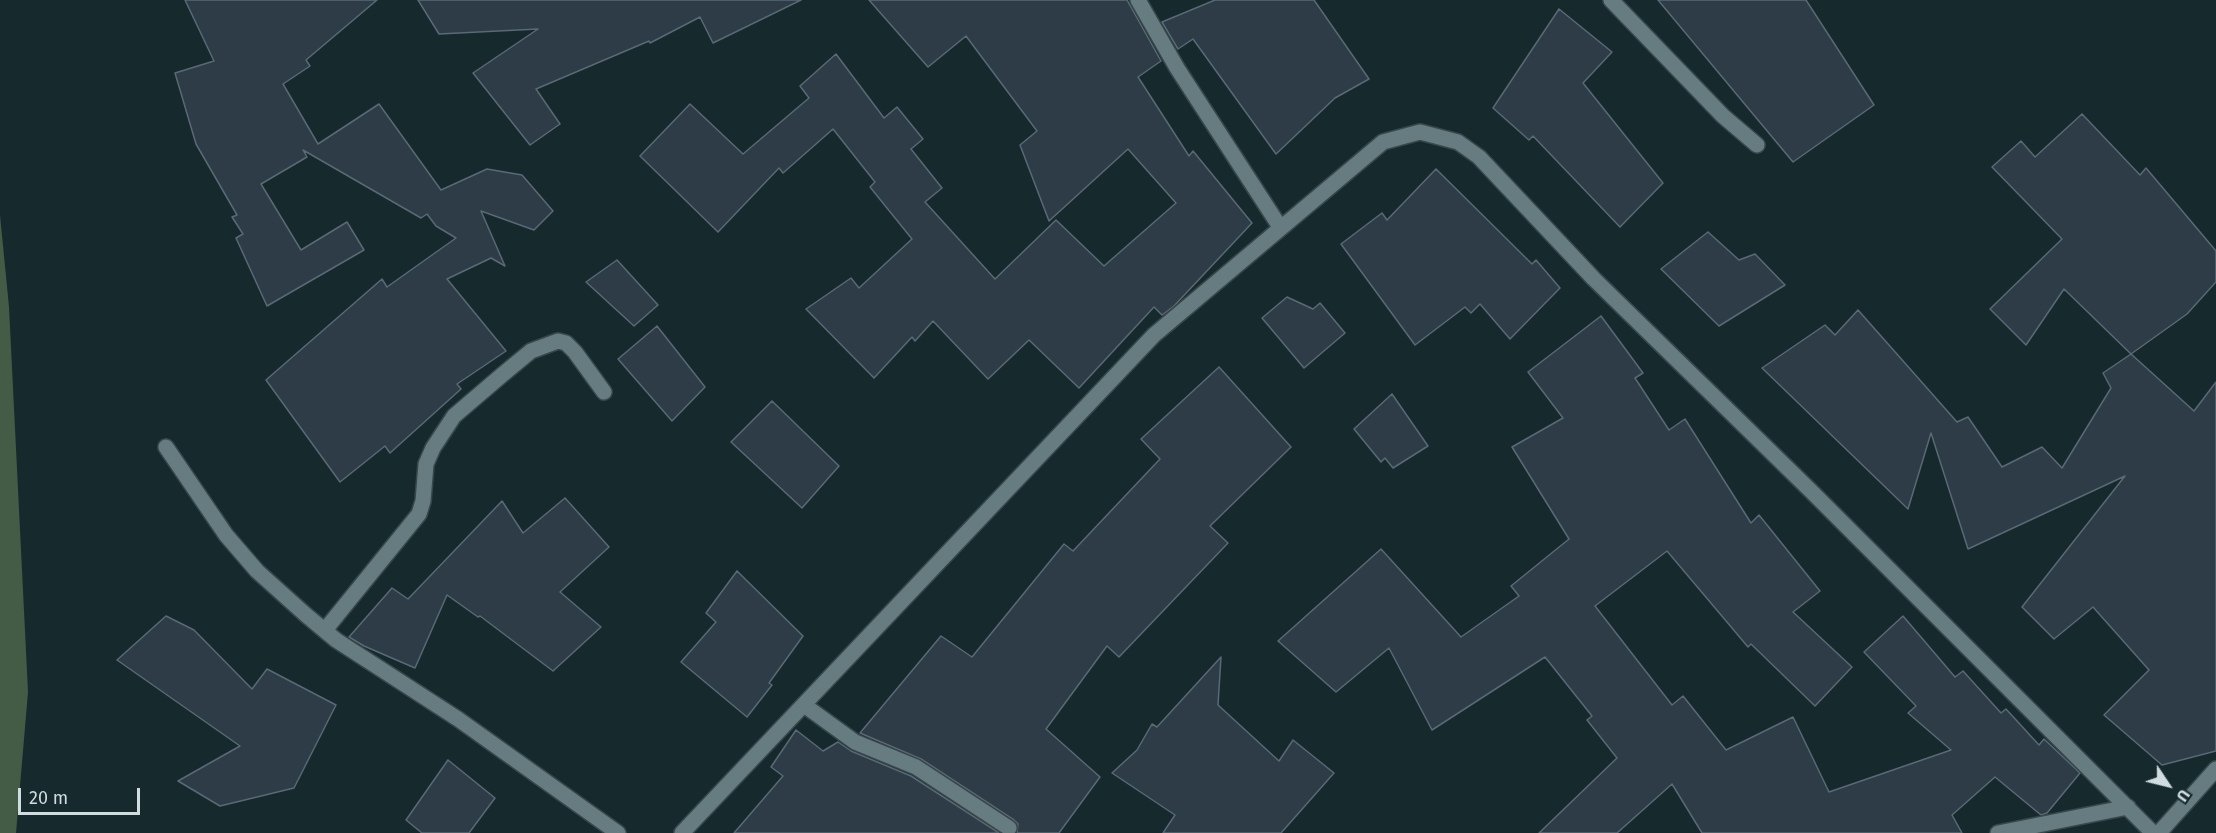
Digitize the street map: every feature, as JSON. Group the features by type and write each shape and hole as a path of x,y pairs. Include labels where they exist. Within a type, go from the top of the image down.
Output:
{"street":[{"path":"1138,0 1177,68 1280,227"},
{"path":"1611,0 1723,116 1757,146"},
{"path":"682,833 1154,335 1383,142 1420,132 1458,142 1479,157 1594,279 2153,833"},
{"path":"325,630 419,514 423,501 426,464 433,448 454,416 502,375 531,351 558,341 566,343 575,352 604,392"},
{"path":"166,447 226,535 257,571 325,630 458,718 618,833"},
{"path":"804,705 855,742 916,767 1009,828"},
{"path":"2159,833 2216,769"},
{"path":"1998,833 2128,807"}],"green space":[{"path":"0,215 9,307 28,692 16,833 0,833"}],"building":[{"path":"185,0 377,0 306,60 310,66 283,84 318,144 379,104 441,190 487,169 522,175 553,211 534,230 481,211 505,266 491,258 447,279 506,351 457,384 461,389 390,453 385,446 340,482 266,380 382,279 387,287 456,238 436,226 427,214 421,218 303,150 307,157 261,184 301,250 347,222 364,250 267,306 236,238 243,234 232,217 237,215 196,144 175,73 214,61"},
{"path":"418,0 801,0 713,43 700,17 650,43 649,41 536,89 560,124 530,145 473,73 538,29 439,34"},
{"path":"869,0 1127,0 1161,61 1138,77 1189,156 1193,151 1252,223 1174,306 1162,315 1154,307 1079,388 1029,340 988,379 933,321 915,341 912,337 874,378 806,309 851,278 859,288 912,239 870,187 875,182 833,129 783,173 779,168 718,232 640,156 690,104 743,154 809,98 800,86 836,54 884,118 897,107 923,139 911,149 942,188 925,202 995,279 1056,220 1104,266 1176,203 1128,149 1049,221 1020,145 1037,131 966,36 928,67"},
{"path":"1215,0 1314,0 1369,79 1335,98 1276,154 1193,39 1178,49 1162,22"},
{"path":"1658,0 1806,0 1874,105 1793,162"},
{"path":"1559,9 1612,52 1583,83 1663,183 1620,227 1533,136 1529,140 1493,108"},
{"path":"2082,114 2140,175 2146,168 2216,251 2216,282 2187,314 2131,354 2064,289 2026,345 1990,309 2062,239 1992,167 2021,141 2035,157"},
{"path":"1436,169 1532,264 1536,260 1560,288 1510,339 1480,304 1471,313 1465,307 1415,345 1341,244 1382,213 1387,220"},
{"path":"1708,232 1739,260 1755,254 1785,285 1719,326 1661,269"},
{"path":"617,260 658,305 634,326 586,282"},
{"path":"1287,297 1313,309 1320,303 1345,333 1304,368 1262,318"},
{"path":"1858,310 1957,422 1968,417 2002,467 2042,447 2062,468 2111,388 2103,373 2131,354 2194,411 2216,382 2216,751 2162,765 2104,715 2149,670 2093,607 2054,639 2022,607 2125,476 1968,549 1931,433 1908,509 1762,368 1825,325 1835,335"},
{"path":"1601,316 1643,373 1635,378 1669,430 1685,419 1751,523 1759,515 1820,591 1793,612 1852,667 1815,706 1751,644 1748,647 1667,551 1595,606 1672,705 1683,696 1726,750 1793,717 1829,792 1951,750 1908,713 1916,706 1864,652 1903,616 1955,677 1963,671 2001,713 2006,709 2039,745 2044,739 2080,773 2047,813 2041,815 1995,777 1952,815 1962,833 1702,833 1672,784 1617,833 1539,833 1617,758 1587,720 1592,716 1545,657 1432,730 1389,648 1336,692 1278,641 1381,549 1461,637 1519,596 1511,586 1569,539 1512,447 1563,418 1528,372"},
{"path":"657,326 705,387 672,421 618,359"},
{"path":"1219,367 1291,447 1210,526 1228,543 1119,657 1107,646 1046,729 1100,777 1059,833 1017,833 1018,824 1014,820 921,759 860,733 941,636 972,657 1064,544 1073,551 1160,459 1141,439"},
{"path":"1392,394 1428,446 1393,468 1385,458 1381,462 1354,429"},
{"path":"772,401 839,466 802,508 731,442"},
{"path":"565,498 609,547 560,592 601,627 553,671 480,616 478,617 447,595 415,668 349,637 392,588 408,599 502,501 523,533"},
{"path":"737,571 803,636 769,683 772,685 747,717 681,662 716,622 706,613"},
{"path":"166,616 194,630 252,689 267,669 336,705 294,788 220,806 178,781 240,746 117,660"},
{"path":"1221,657 1218,705 1279,761 1293,740 1334,773 1281,833 1163,833 1175,815 1112,773 1137,750 1152,724 1157,727"},
{"path":"796,730 823,751 838,742 851,751 911,776 999,833 734,833 783,776 771,767"},
{"path":"448,760 495,798 469,833 422,833 406,820"}]}
